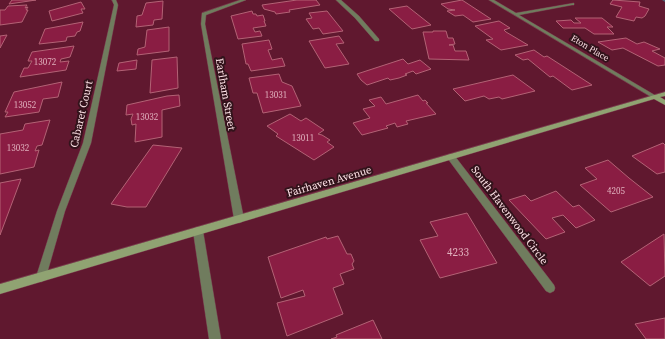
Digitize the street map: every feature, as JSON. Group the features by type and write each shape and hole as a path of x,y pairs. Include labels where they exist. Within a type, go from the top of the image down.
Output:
{"main road":[{"name":"Fairhaven Avenue","path":"0,289 665,94"},
{"path":"655,97 665,103"}],"street":[{"name":"Cabaret Court","path":"41,277 61,211 87,143 116,4 114,0"},
{"name":"Earlham Street","path":"239,219 203,19 204,14 244,0"},
{"path":"338,0 357,17 377,40"},
{"name":"Eton Place","path":"491,0 655,97"},
{"path":"516,14 572,4"},
{"name":"South Havenwood Circle","path":"451,157 550,288"},
{"path":"198,231 215,339"}],"building":[{"path":"12,0 36,0 9,4"},
{"path":"297,0 316,0 320,5 289,10 290,12 276,14 275,12 264,9 262,5"},
{"path":"462,0 491,19 473,22 463,15 455,16 447,11 455,10 448,9 441,4"},
{"path":"613,0 640,2 639,6 649,9 645,16 642,18 636,17 634,21 616,17 622,7 610,4"},
{"path":"163,1 162,19 154,20 153,25 136,27 137,16 142,15 146,3"},
{"path":"81,2 85,9 81,9 83,13 52,21 49,11"},
{"path":"27,5 25,8 28,7 26,10 28,10 22,22 0,25 0,10 5,10 8,6"},
{"path":"407,6 431,25 412,29 389,9"},
{"path":"252,11 253,14 256,14 257,16 263,15 266,26 253,28 255,32 260,31 262,36 238,39 231,16"},
{"path":"327,11 343,31 323,34 319,28 313,29 306,19 312,18 309,13"},
{"path":"575,18 602,18 613,27 607,27 614,34 594,34 585,28 563,28 556,21 571,20 574,23 581,23"},
{"path":"499,21 510,28 504,30 506,32 528,45 501,50 486,40 493,39 475,26"},
{"path":"83,22 80,31 77,32 75,36 67,37 66,41 39,44 45,29"},
{"path":"169,27 169,51 137,55 138,49 145,47 147,30"},
{"path":"446,31 448,38 453,38 455,44 449,45 453,45 455,51 466,51 469,60 429,59 423,32"},
{"path":"7,35 0,48 0,36"},
{"path":"339,36 344,43 336,44 349,64 325,68 309,41"},
{"path":"626,38 637,44 644,42 660,49 652,51 665,58 665,65 658,66 623,48 612,50 598,42"},
{"path":"269,40 272,49 268,50 272,60 282,58 285,66 251,71 248,64 246,64 242,44"},
{"path":"74,46 70,57 61,59 60,62 69,61 66,70 20,77 24,68 28,68 32,61 28,61 32,52"},
{"path":"534,50 544,57 547,56 592,85 572,90 553,76 550,77 528,59 523,60 515,55"},
{"path":"177,57 178,88 150,93 152,60"},
{"path":"403,59 408,64 420,60 431,69 416,74 413,71 399,78 390,80 388,78 367,85 357,74"},
{"path":"137,60 136,69 117,71 119,63"},
{"path":"279,74 282,82 292,86 301,106 263,113 257,93 253,93 249,78"},
{"path":"513,75 535,91 502,99 499,97 489,99 484,96 465,101 453,89"},
{"path":"62,82 58,97 43,99 39,112 5,117 8,112 5,112 14,92"},
{"path":"179,95 180,106 162,110 162,137 135,142 136,124 132,125 131,119 133,114 126,115 127,105 167,96"},
{"path":"418,95 423,101 425,100 428,103 426,103 436,114 406,121 408,124 397,127 395,123 386,126 388,128 362,135 353,123 370,118 363,109 375,106 369,100 381,97 386,104"},
{"path":"290,114 301,121 306,118 324,130 318,134 330,140 327,142 334,147 314,160 276,136 278,134 267,126"},
{"path":"50,120 42,145 37,146 35,151 39,150 34,167 0,174 0,134 23,130 25,124"},
{"path":"663,143 665,145 665,172 657,174 632,156"},
{"path":"153,145 182,148 146,207 127,207 111,204"},
{"path":"608,160 653,197 611,212 580,185 597,179 585,168"},
{"path":"21,179 0,235 0,183"},
{"path":"556,191 573,207 579,205 595,220 576,228 563,215 552,218 565,232 546,239 509,200 525,195 531,201"},
{"path":"467,213 497,263 440,278 420,240 438,236 430,222"},
{"path":"664,234 665,276 650,286 621,262"},
{"path":"338,236 347,254 351,254 354,261 352,264 354,269 340,274 344,284 333,288 343,314 287,336 277,303 305,296 303,290 281,298 268,257 326,237 327,239"},
{"path":"665,318 665,339 646,339 635,324"},
{"path":"373,320 382,339 331,339 337,337 336,335"}]}
